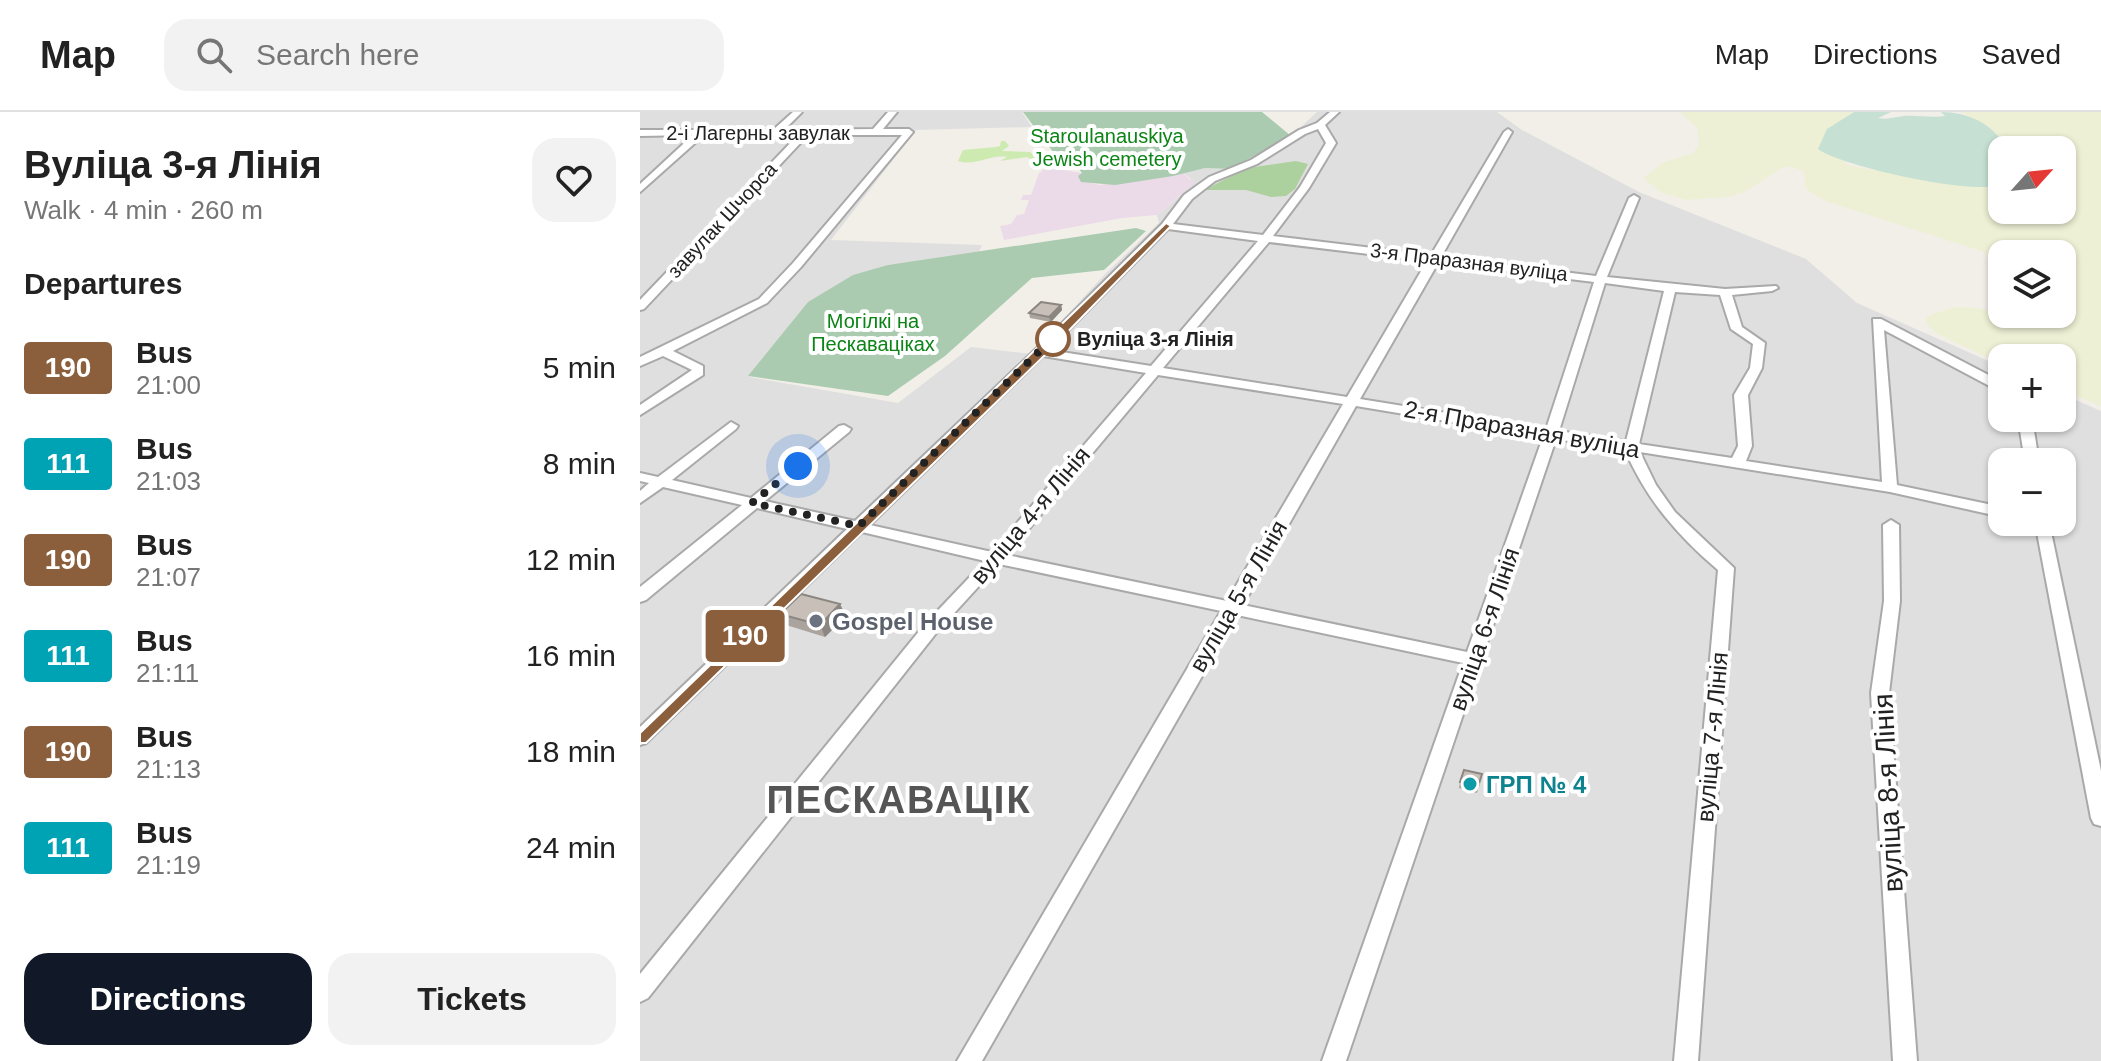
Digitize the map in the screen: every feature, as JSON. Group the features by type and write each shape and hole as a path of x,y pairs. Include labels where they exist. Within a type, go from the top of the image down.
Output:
{"street":[{"path":"775,133 798,112"},
{"name":"2-і Лагерны завулак","path":"875,133 893,112"},
{"path":"640,738 1040,352 1166,226 1188,197 1212,179 1254,162 1302,132 1320,125 1335,112"},
{"name":"вуліца 4-я Лінія","path":"640,991 931,628 996,558 1267,237 1304,188 1331,143 1320,125"},
{"name":"2-і Лагерны завулак","path":"640,133 909,132 763,301 665,352"},
{"name":"вуліца 5-я Лінія","path":"969,1061 1508,132"},
{"path":"640,189 701,133"},
{"name":"завулак Шчорса","path":"640,307 804,134"},
{"name":"вуліца 6-я Лінія","path":"1334,1061 1551,434 1601,278 1634,198"},
{"name":"3-я Праразная вуліца","path":"1166,226 1670,288 1725,292 1772,288"},
{"path":"1631,448 1670,288"},
{"path":"1725,292 1737,329 1759,343 1756,368 1741,395 1745,446 1737,464"},
{"path":"1890,488 1877,322 1988,380"},
{"path":"640,362 665,352 699,369 697,375 640,411"},
{"name":"2-я Праразная вуліца","path":"1040,352 1890,488 1988,509"},
{"path":"640,498 731,426"},
{"path":"640,596 844,429"},
{"name":"вуліца 7-я Лінія","path":"1631,448 1640,469 1685,536 1726,568 1686,1061"},
{"path":"640,477 996,558 1473,659"},
{"name":"вуліца 8-я Лінія","path":"1891,525 1892,601 1880,693 1905,1061"},
{"path":"2045,536 2101,818"}],"shaded area":[{"path":"640,112 1022,112 1032,127 916,130 831,240 982,245 978,254 888,265 808,302 749,377 898,403 971,347 1031,354 1105,274 1159,223 1157,215 1182,194 1191,179 1182,172 1205,168 1230,169 1291,136 1317,112 1497,112 1522,130 1639,192 1806,259 1857,303 1988,361 1988,432 2076,432 2076,400 2101,411 2101,1061 640,1061"},
{"path":"1047,167 1082,173 1088,182 1099,185 1182,172 1194,183 1157,215 1122,218 1004,240 1000,226 1011,224 1017,215 1024,214 1029,200 1021,200 1023,195 1031,195 1039,173"}],"green space":[{"name":"Staroulanauskiya Jewish cemetery","path":"1023,112 1262,112 1291,136 1230,169 1205,168 1115,185 1081,182 1078,176 1082,173 1067,153 1054,153"},
{"path":"1680,112 1854,112 1827,129 1823,143 1848,165 1944,183 1988,186 1988,224 2076,224 2076,136 1997,136 1962,112 2101,112 2101,406 2076,396 2076,344 1988,344 1988,358 1939,335 1927,325 1926,318 1955,307 1988,311 1988,328 2076,328 2076,240 1988,240 1988,256 1981,251 1825,201 1806,189 1804,172 1791,166 1782,168 1743,193 1727,197 1686,200 1660,192 1643,178 1664,162 1693,153 1699,144 1697,128"},
{"path":"1854,112 1891,112 1878,118 1885,119 1945,116 1941,112 1970,117 1980,121 1997,136 1988,136 1988,187 1909,178 1831,156 1818,149 1827,129"},
{"path":"1001,141 1009,146 1002,151 1030,152 1044,161 1037,163 1027,157 1000,161 1007,157 1000,157 958,161 963,150 996,147 1000,146"},
{"path":"1296,161 1308,164 1295,189 1286,196 1271,197 1246,190 1204,190 1247,168"},
{"name":"Могілкі на Пескаваціках","path":"1136,228 1146,231 1104,270 1032,278 945,356 888,396 748,376 808,302 853,275 888,265"}],"building":[{"path":"1041,302 1061,305 1049,317 1029,313"},
{"path":"801,594 840,604 820,625 780,614"},
{"path":"1464,770 1482,774 1478,787 1460,782"}],"bus line":[{"name":"190","path":"640,738 1040,352 1166,226"}],"place":[{"name":"Вуліца 3-я Лінія","path":"1053,339"},
{"name":"Gospel House","path":"816,621"},
{"name":"ГРП № 4","path":"1470,784"}],"district":[{"name":"ПЕСКАВАЦІК","path":"899,800"}],"route":[{"path":"798,466 752,503 859,526 1055,336 1053,339"}]}
